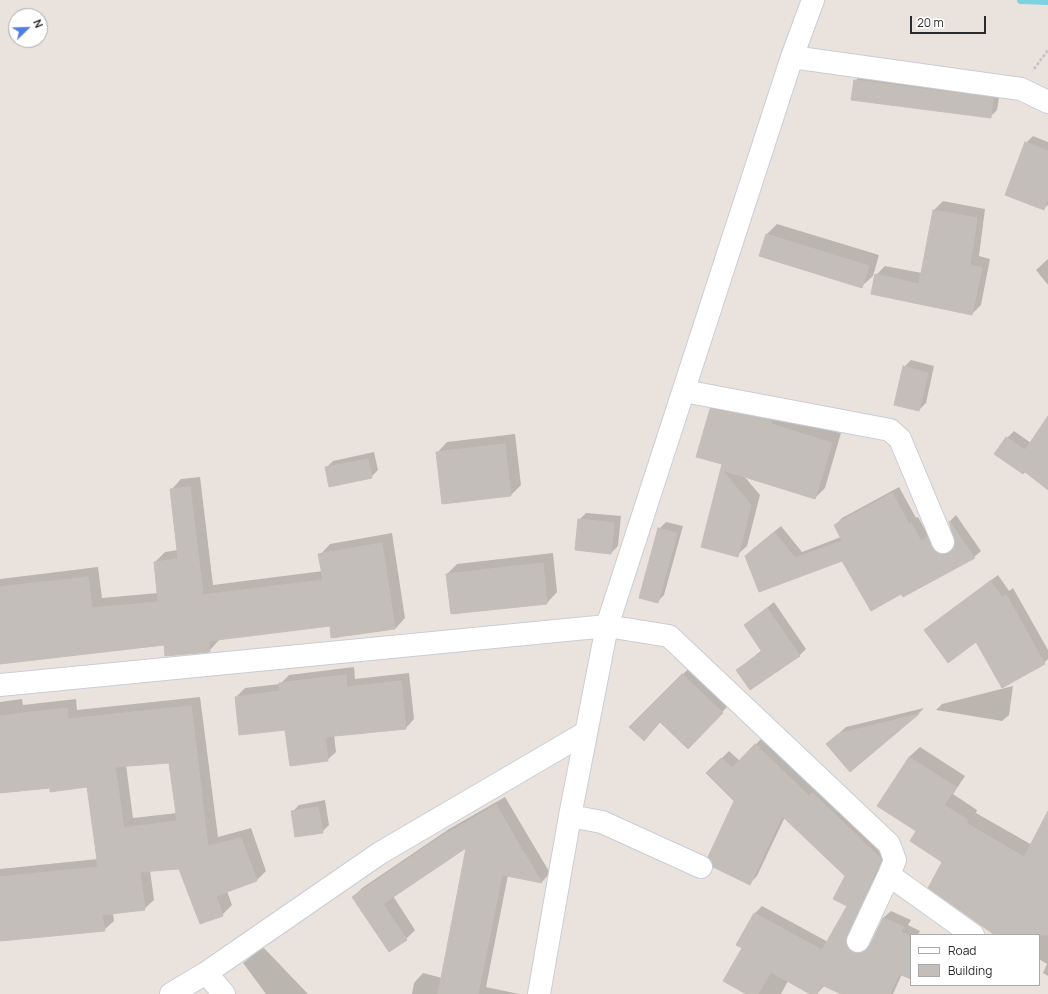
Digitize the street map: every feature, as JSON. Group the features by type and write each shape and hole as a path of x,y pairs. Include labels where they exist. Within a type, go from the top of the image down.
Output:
{"street":[{"path":"538,994 585,733 607,626 792,57 813,0"},
{"path":"792,57 1021,89 1048,102"},
{"path":"684,391 890,430 900,439 943,542"},
{"path":"0,685 607,626 670,636 889,844 895,860 858,941"},
{"path":"171,994 206,972 380,853 585,733"},
{"path":"570,816 602,822 701,867"},
{"path":"889,875 972,934"},
{"path":"206,972 224,994"}],"building":[{"path":"854,80 993,98 991,118 851,100"},
{"path":"1025,142 1048,151 1048,199 1044,210 1005,195"},
{"path":"933,210 977,218 970,265 982,268 972,315 871,294 875,274 919,284"},
{"path":"766,234 869,266 862,288 759,256"},
{"path":"903,366 928,373 919,411 894,405"},
{"path":"710,409 772,421 771,424 832,443 815,499 722,470 751,505 738,557 701,547 722,464 696,457"},
{"path":"1048,416 1048,490 1025,472 1023,474 994,454 1006,437 1025,450"},
{"path":"505,444 511,496 442,504 436,452"},
{"path":"368,459 372,478 329,487 325,467"},
{"path":"190,487 203,595 323,580 318,554 382,543 395,629 331,638 330,626 209,641 210,652 165,656 164,645 0,664 0,587 88,577 92,608 158,602 154,562 178,559 170,489"},
{"path":"892,493 909,524 911,523 921,541 927,537 935,552 942,554 948,553 953,549 955,543 949,521 975,558 903,597 901,594 871,611 842,561 759,592 745,556 774,532 795,558 842,541 834,525"},
{"path":"578,519 614,523 611,554 575,550"},
{"path":"658,528 677,533 658,603 639,598"},
{"path":"543,563 547,604 451,614 446,574"},
{"path":"990,581 1002,597 1006,595 1045,664 1002,688 976,642 948,663 924,630"},
{"path":"767,608 800,656 750,690 736,670 762,652 744,625"},
{"path":"682,674 723,713 688,749 660,722 644,741 629,727"},
{"path":"346,675 347,687 401,681 406,729 325,737 328,761 290,766 285,730 239,735 235,697 280,691 279,683"},
{"path":"191,706 208,846 241,838 257,881 216,896 223,916 200,924 179,869 140,872 145,910 102,915 105,931 0,941 0,877 98,867 87,787 50,792 50,788 0,793 0,716 67,708 68,719","holes":["169,763 177,821 124,828 115,767"]},
{"path":"919,714 850,772 826,744 838,734"},
{"path":"755,744 809,796 813,793 881,859 846,942 848,948 853,952 859,953 865,951 869,947 883,918 904,927 901,932 910,936 910,979 899,974 890,994 841,994 822,985 817,994 810,994 771,972 758,994 746,994 723,981 742,948 736,945 754,913 822,950 847,906 833,899 845,876 782,816 750,885 713,867 711,860 708,857 734,801 706,773 721,758 732,768"},
{"path":"909,757 956,787 944,805 968,820 966,823 1024,857 1048,811 1048,935 994,934 928,888 942,862 910,841 916,831 877,806"},
{"path":"496,805 542,883 502,875 478,994 438,994 466,848 383,904 407,940 389,952 352,897 439,838"},
{"path":"318,807 323,833 295,837 291,811"}],"waterway":[{"path":"1021,0 1048,1"}]}
